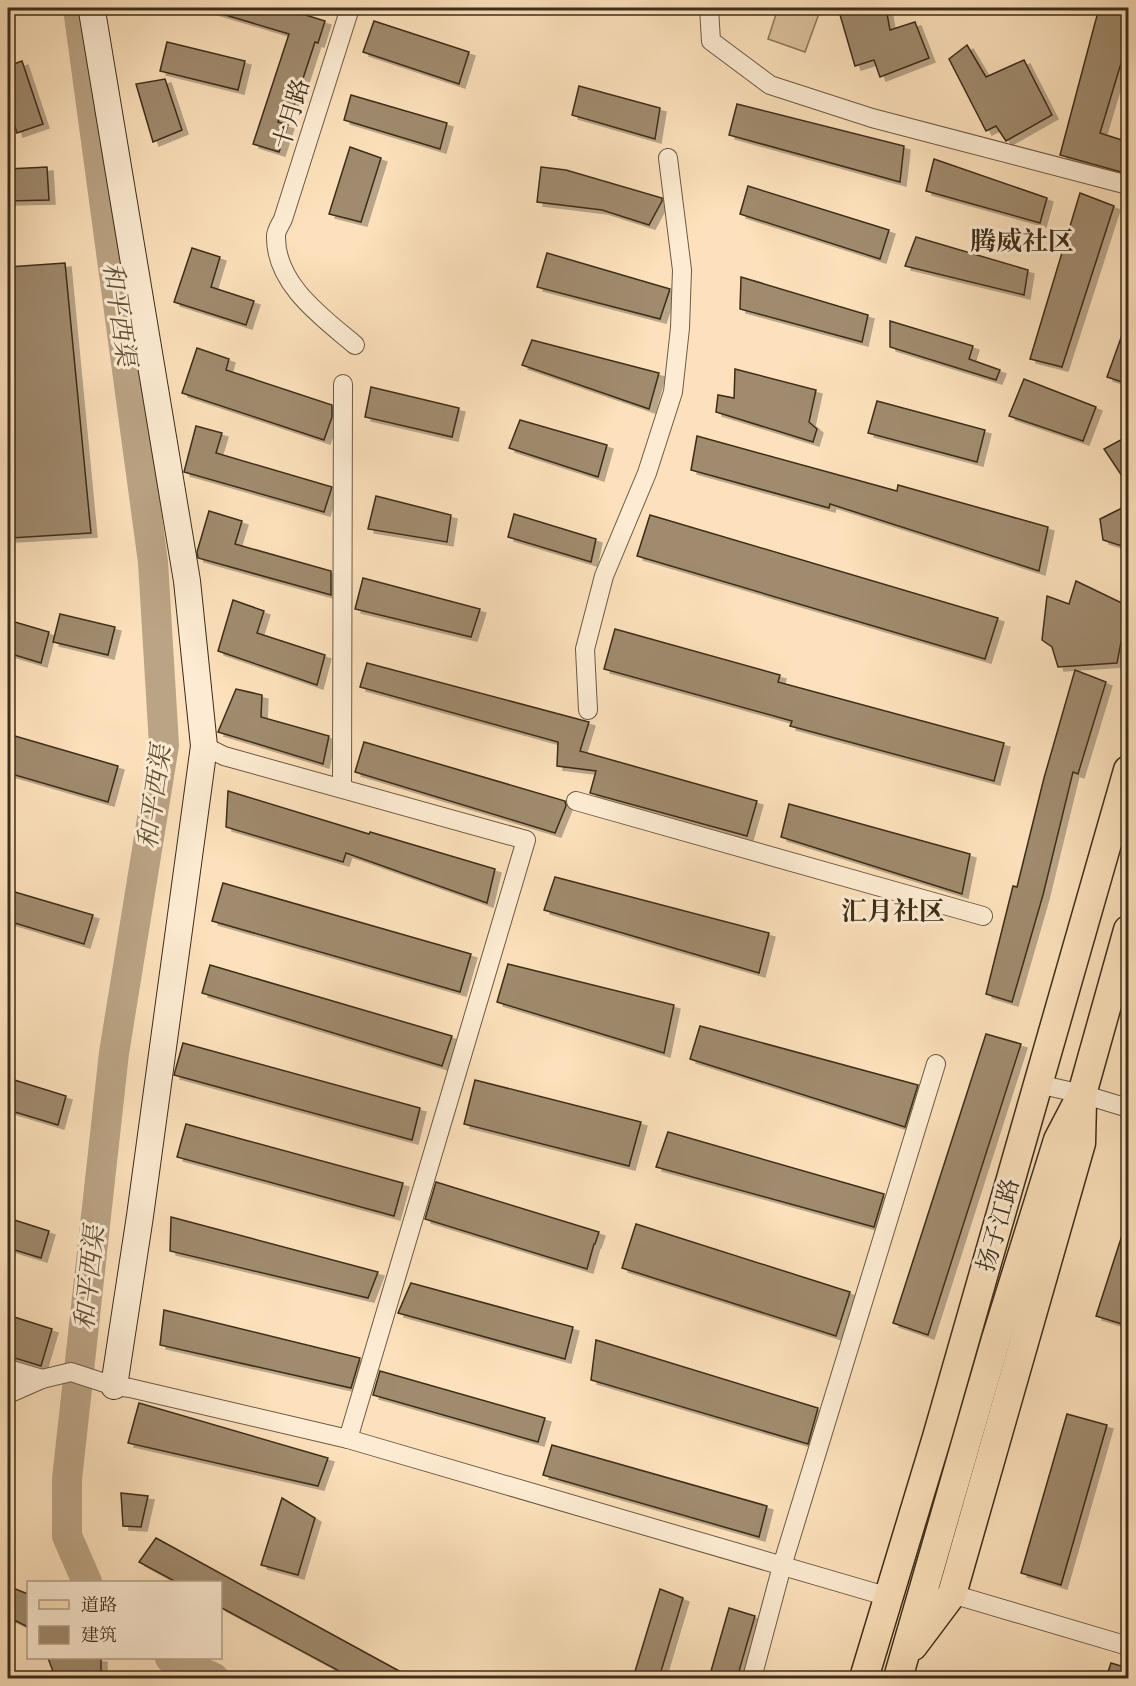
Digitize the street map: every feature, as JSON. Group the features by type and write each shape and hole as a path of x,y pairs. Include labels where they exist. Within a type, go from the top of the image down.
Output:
{"main road":[{"name":"扬子江路","path":"864,1678 1128,770"},
{"name":"扬子江路","path":"901,1669 996,1339 1058,1140 1082,1094 1128,930"},
{"path":"901,1669 952,1594 1081,1143 1082,1094"}],"street":[{"name":"十月路","path":"350,8 283,219 276,234 281,267 310,307 355,345"},
{"path":"709,8 711,40 770,85 872,118 1128,185"},
{"path":"92,11 187,581 204,746 144,1192 114,1386"},
{"path":"588,710 585,649 604,576 647,473 673,392 680,328 682,270 668,158"},
{"path":"342,787 343,384"},
{"path":"204,746 224,756 526,840 348,1438"},
{"path":"576,801 983,916"},
{"path":"752,1678 782,1566 936,1064"},
{"path":"1038,1084 1128,1108"},
{"path":"8,1369 42,1379"},
{"path":"8,1394 42,1379 71,1372 114,1386 348,1438 889,1596"},
{"path":"952,1594 1128,1646"}],"shaded area":[{"path":"778,8 821,8 805,52 768,39"}],"building":[{"path":"213,8 283,8 325,21 318,43 315,42 294,106 284,103 278,122 288,125 279,152 253,144 289,34 212,11"},
{"path":"838,8 886,8 890,30 915,22 929,58 880,77 874,60 855,66"},
{"path":"1099,8 1128,8 1128,51 1125,50 1100,133 1128,142 1128,174 1060,155"},
{"path":"374,21 469,52 459,84 363,52"},
{"path":"167,42 245,61 238,90 160,71"},
{"path":"967,45 986,77 1024,60 1052,115 1006,141 996,126 986,131 949,59"},
{"path":"22,61 43,124 17,133 8,105 8,66"},
{"path":"165,79 182,130 153,142 136,84"},
{"path":"579,86 660,108 655,139 572,115"},
{"path":"351,95 447,123 440,149 344,120"},
{"path":"737,104 904,146 900,182 729,135"},
{"path":"350,147 381,158 361,222 329,214"},
{"path":"934,159 1047,198 1040,223 926,191"},
{"path":"47,167 49,200 8,201 8,169"},
{"path":"541,167 566,170 662,198 662,201 649,225 602,210 537,202"},
{"path":"748,186 889,230 880,259 740,214"},
{"path":"1080,193 1114,206 1062,367 1030,359"},
{"path":"916,237 1028,270 1024,295 905,266"},
{"path":"192,248 220,257 211,287 254,301 246,325 174,302"},
{"path":"547,253 670,289 660,319 537,287"},
{"path":"65,263 91,533 11,538 8,525 8,267"},
{"path":"741,277 868,315 862,342 740,309"},
{"path":"890,321 973,346 969,359 1000,370 996,380 890,347"},
{"path":"1128,321 1128,384 1107,377"},
{"path":"532,340 659,373 649,409 522,365"},
{"path":"197,348 229,359 226,370 332,405 332,417 324,440 182,393"},
{"path":"735,369 816,390 809,422 817,429 813,442 716,412 718,395 734,398"},
{"path":"1024,379 1096,407 1083,441 1009,416"},
{"path":"371,387 459,408 452,437 365,417"},
{"path":"877,401 985,430 977,462 868,433"},
{"path":"520,420 607,445 598,477 509,448"},
{"path":"196,426 222,433 216,453 332,487 324,512 184,472"},
{"path":"697,436 897,491 898,485 1048,527 1039,571 830,504 829,508 691,470"},
{"path":"1128,436 1128,485 1104,449"},
{"path":"376,496 451,515 447,542 368,529"},
{"path":"1128,505 1128,548 1103,540 1100,519"},
{"path":"209,511 242,521 235,544 331,571 331,595 198,558 197,552"},
{"path":"514,514 596,539 591,562 508,537"},
{"path":"650,515 998,618 985,659 637,556"},
{"path":"363,578 480,609 471,637 355,609"},
{"path":"1076,581 1128,606 1117,663 1058,667 1052,647 1042,640 1047,596 1069,604"},
{"path":"233,600 264,611 257,633 325,655 317,685 218,651"},
{"path":"60,614 115,627 108,655 53,642"},
{"path":"8,620 49,632 41,663 8,653"},
{"path":"615,629 780,675 778,682 1004,743 994,781 790,726 792,721 604,669"},
{"path":"367,663 589,722 580,751 757,801 747,836 590,793 596,771 557,766 558,742 360,687"},
{"path":"1075,670 1106,682 1078,774 1073,772 1043,895 1012,1002 986,994 1013,886 1017,887 1044,778"},
{"path":"236,689 262,695 261,717 329,736 323,764 218,732"},
{"path":"8,734 118,766 108,802 8,773"},
{"path":"364,742 565,801 566,806 555,833 355,772"},
{"path":"228,791 495,869 487,903 346,853 343,862 226,827"},
{"path":"789,804 970,854 962,894 781,837"},
{"path":"555,877 769,933 759,973 544,910"},
{"path":"223,883 471,954 460,992 212,921"},
{"path":"8,890 93,915 84,944 8,921"},
{"path":"508,964 674,1005 664,1053 497,1002"},
{"path":"210,965 452,1036 442,1066 202,993"},
{"path":"700,1026 918,1085 905,1127 690,1059"},
{"path":"986,1034 1021,1044 928,1335 893,1323"},
{"path":"183,1043 420,1108 412,1140 174,1075"},
{"path":"8,1078 66,1096 58,1125 8,1110"},
{"path":"475,1080 641,1122 629,1166 464,1124"},
{"path":"186,1124 403,1183 394,1216 177,1157"},
{"path":"668,1132 884,1194 874,1227 656,1167"},
{"path":"436,1182 599,1232 587,1269 425,1219"},
{"path":"171,1217 378,1272 368,1298 170,1251"},
{"path":"8,1218 49,1231 41,1258 8,1248"},
{"path":"1126,1223 1128,1223 1128,1326 1096,1316"},
{"path":"636,1224 850,1292 836,1336 622,1268"},
{"path":"411,1283 573,1327 565,1359 398,1313"},
{"path":"164,1310 360,1358 351,1388 160,1345"},
{"path":"8,1315 52,1329 41,1366 8,1356"},
{"path":"596,1340 818,1408 808,1444 591,1380"},
{"path":"380,1371 545,1418 538,1442 373,1395"},
{"path":"139,1403 328,1458 318,1486 128,1443"},
{"path":"1067,1414 1107,1425 1061,1585 1021,1573"},
{"path":"552,1445 767,1506 759,1537 543,1475"},
{"path":"121,1493 148,1496 141,1527 123,1526"},
{"path":"282,1498 315,1518 298,1575 261,1565"},
{"path":"156,1538 412,1678 352,1678 222,1608 222,1581 174,1581 139,1562"},
{"path":"8,1586 27,1594 27,1626 8,1617"},
{"path":"660,1589 683,1598 659,1678 633,1678"},
{"path":"729,1608 755,1616 737,1678 709,1678"},
{"path":"48,1659 101,1659 101,1678 69,1678 54,1674"},
{"path":"1111,1663 1128,1668 1128,1678 1107,1675"}],"waterway":[{"name":"和平西渠","path":"78,8 153,562 164,745 114,1053 67,1479 67,1536 87,1581"},
{"name":"和平西渠","path":"172,1659 214,1678"}],"district":[{"name":"腾威社区","path":"1022,241"},
{"name":"汇月社区","path":"893,911"}]}
